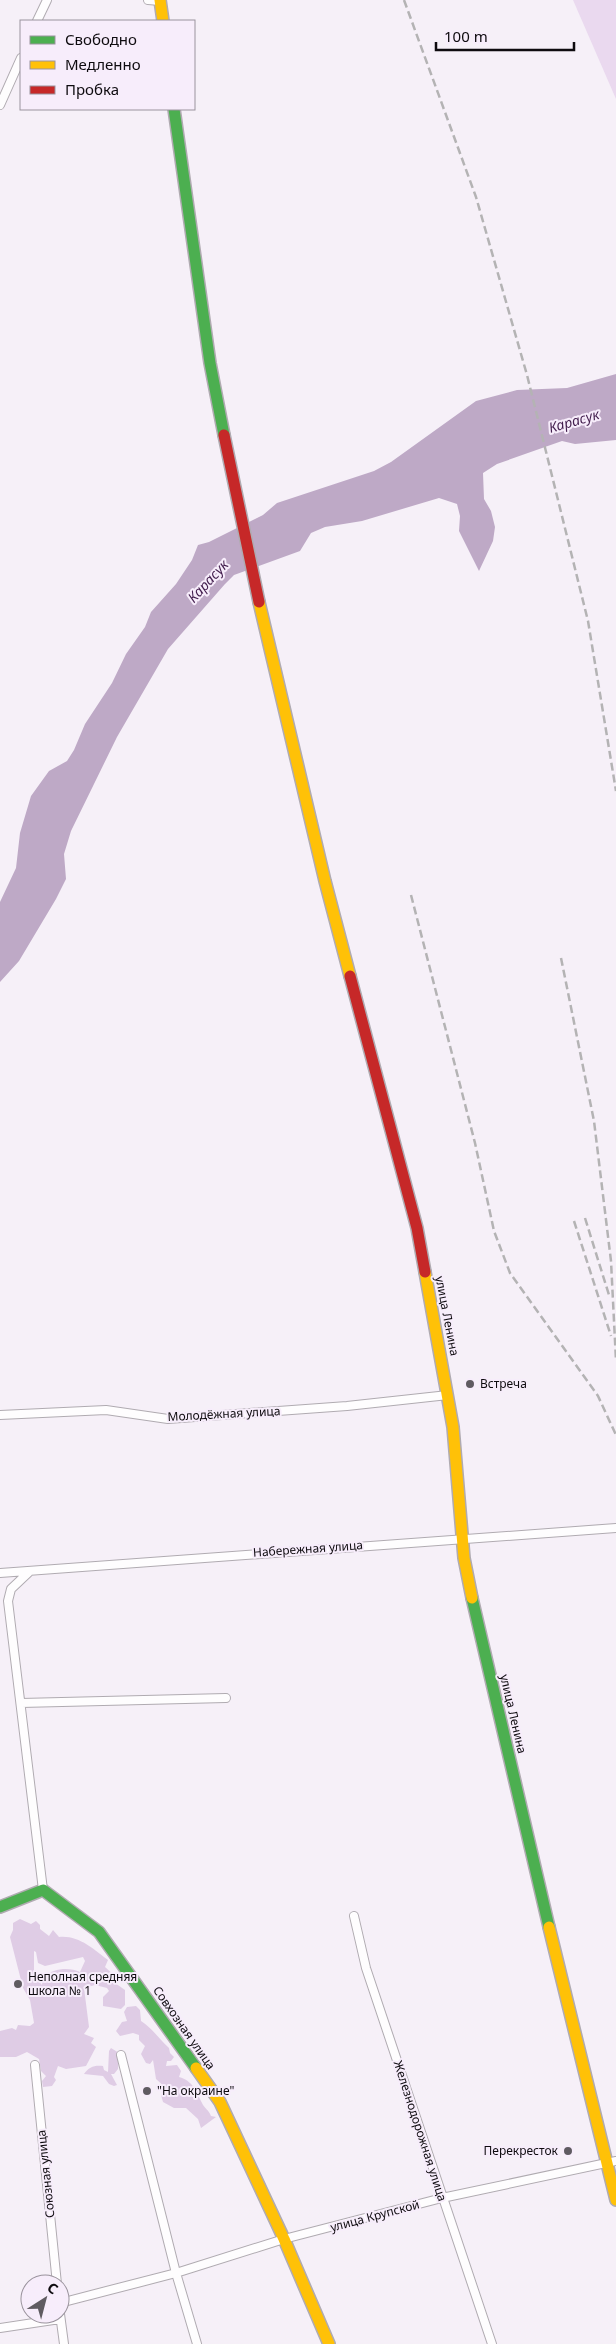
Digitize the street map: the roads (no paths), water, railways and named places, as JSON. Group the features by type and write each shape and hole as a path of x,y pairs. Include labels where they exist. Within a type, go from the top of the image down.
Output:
{"main road":[{"path":"160,1 163,20"},
{"name":"улица Ленина","path":"174,110 210,363 234,490 324,874 417,1228 457,1453 464,1558 473,1603 529,1847 611,2162 616,2200"},
{"path":"0,1907 43,1890"},
{"name":"Совхозная улица","path":"43,1890 99,1932 220,2102 330,2344"}],"street":[{"path":"37,20 47,0"},
{"path":"148,0 160,1"},
{"path":"0,106 20,60"},
{"name":"Молодёжная улица","path":"0,1415 106,1410 171,1419 347,1406 448,1395"},
{"name":"Набережная улица","path":"0,1573 616,1528"},
{"path":"29,1572 11,1589 8,1601 43,1890"},
{"path":"21,1703 226,1698"},
{"name":"Железнодорожная улица","path":"354,1916 366,1968 492,2344"},
{"path":"121,2055 176,2273 197,2344"},
{"name":"Союзная улица","path":"35,2065 56,2274"},
{"name":"улица Крупской","path":"70,2300 176,2273 284,2240 442,2198 611,2162"},
{"path":"0,2328 20,2324"},
{"path":"61,2324 64,2344"}],"water":[{"name":"Карасук","path":"616,374 616,440 575,444 562,441 497,464 483,473 484,499 491,511 495,527 493,541 479,571 459,531 460,516 457,504 439,498 362,521 325,527 311,533 300,551 234,575 168,649 117,737 71,831 64,854 66,879 19,961 0,982 0,902 16,868 20,833 31,796 49,771 67,761 85,724 112,683 126,654 145,627 151,612 176,584 192,560 198,545 209,542 263,515 277,503 374,471 391,462 476,401 517,390 567,388"}],"railway":[{"path":"404,0 476,197 527,375 588,621 616,791"},
{"path":"411,895 475,1143 494,1231 510,1273 598,1396 616,1435"},
{"path":"561,958 594,1121 611,1261 616,1361"},
{"path":"585,1218 609,1295"},
{"path":"574,1221 611,1336"}],"place":[{"name":"Встреча","path":"470,1384"},
{"name":"Неполная средняя школа № 1","path":"18,1984"},
{"name":"\"На окраине\"","path":"147,2091"},
{"name":"Перекресток","path":"568,2151"}]}
